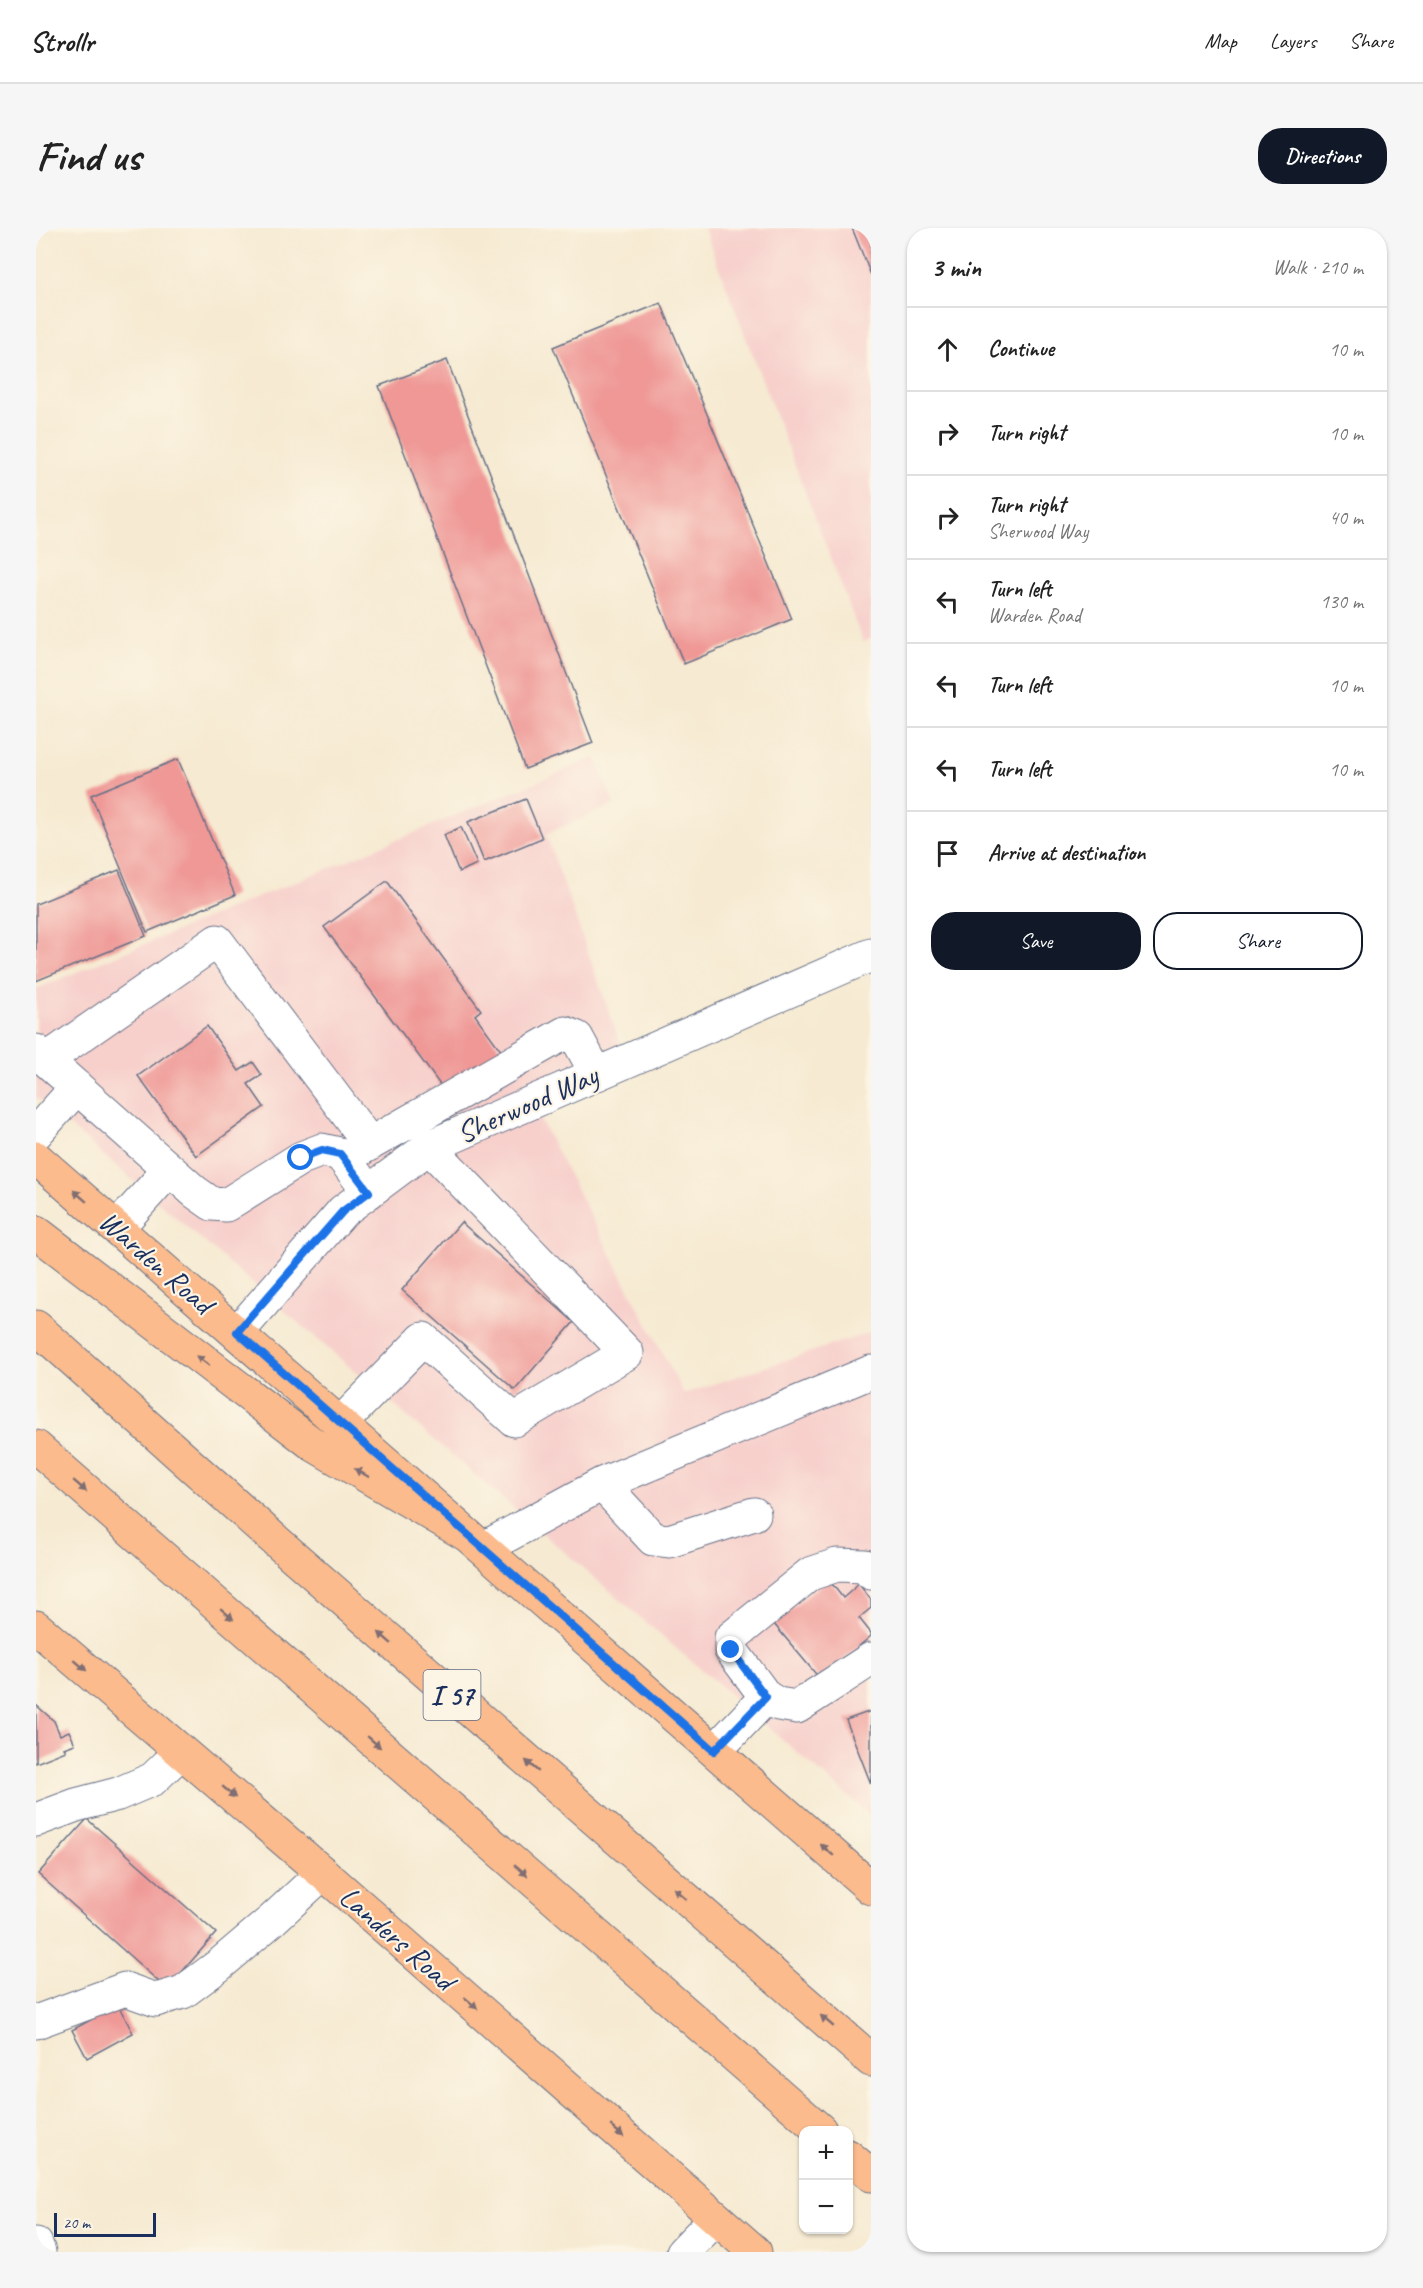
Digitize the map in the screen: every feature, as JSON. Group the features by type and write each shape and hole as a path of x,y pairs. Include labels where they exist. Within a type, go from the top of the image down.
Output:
{"main road":[{"name":"Warden Road","path":"36,1158 871,1888"},
{"path":"36,1232 314,1445 475,1541"},
{"name":"I 57","path":"36,1327 292,1556 871,2060"},
{"path":"36,1447 815,2126"},
{"name":"Landers Road","path":"36,1628 323,1873 755,2252"},
{"path":"853,2159 871,2175"}],"street":[{"path":"369,1192 357,1151 217,941 41,1055 169,1170 212,1204 226,1205 301,1158 322,1150 340,1154 357,1151 565,1033 577,1038 596,1073"},
{"name":"Sherwood Way","path":"237,1332 343,1211 429,1147 871,955"},
{"path":"36,1133 77,1087"},
{"path":"340,1423 423,1339 514,1420 627,1353 429,1147"},
{"path":"117,1228 169,1170"},
{"path":"475,1541 602,1484 871,1372"},
{"path":"602,1484 653,1539 669,1541 754,1514"},
{"path":"871,1573 865,1566 837,1565 810,1574 731,1638 731,1650 766,1697 778,1704 797,1707 871,1659"},
{"path":"714,1751 766,1697"},
{"path":"36,1820 76,1805 118,1794 153,1779 181,1752"},
{"path":"36,2022 125,1989 156,2000 183,1992 271,1921 323,1873"},
{"path":"683,2252 716,2217"},
{"path":"36,2244 39,2252"}],"shaded area":[{"path":"871,228 871,639 863,642 704,229"},
{"path":"595,758 614,804 546,834 626,1060 531,1102 684,1394 871,1332 871,1816 36,1097 36,989"}],"building":[{"path":"852,228 871,228 871,275"},
{"path":"661,303 792,619 684,664 553,347"},
{"path":"447,360 593,743 525,769 379,386"},
{"path":"178,759 235,895 147,932 91,795"},
{"path":"526,799 542,838 484,862 468,822"},
{"path":"461,827 477,864 459,872 444,835"},
{"path":"119,870 146,936 36,981 36,904"},
{"path":"387,881 481,1010 475,1015 502,1052 446,1093 324,927"},
{"path":"207,1026 239,1071 253,1062 262,1075 248,1084 264,1107 196,1156 138,1076"},
{"path":"461,1222 574,1322 515,1390 402,1290"},
{"path":"828,1579 843,1598 859,1584 871,1600 871,1608 859,1618 871,1636 820,1679 774,1624"},
{"path":"36,1705 54,1721 60,1735 69,1731 75,1744 64,1748 66,1751 36,1763"},
{"path":"871,1711 871,1784 846,1720"},
{"path":"87,1819 216,1933 167,1989 38,1874"},
{"path":"118,2005 133,2033 87,2058 72,2030"}],"route":[{"path":"301,1158 322,1150 340,1154 369,1192 343,1211 237,1332 714,1751 766,1697 731,1650"}]}
